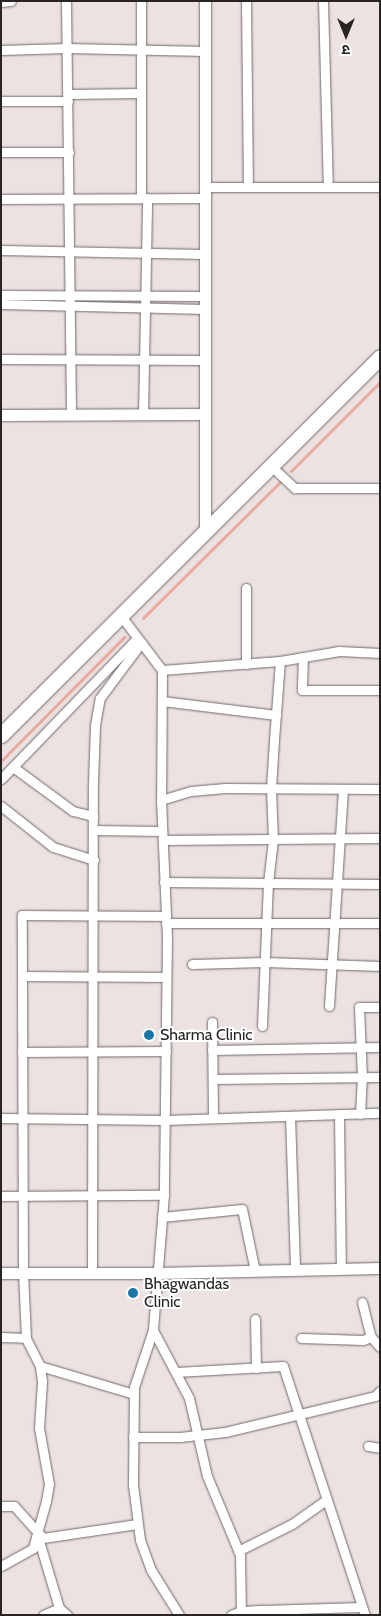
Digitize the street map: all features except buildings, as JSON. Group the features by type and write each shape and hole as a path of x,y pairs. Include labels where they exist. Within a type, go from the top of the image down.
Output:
{"highway":[{"path":"1,735 380,357"}],"street":[{"path":"1,2 11,1"},
{"path":"66,1 72,415"},
{"path":"141,1 144,198 143,415"},
{"path":"204,1 205,531"},
{"path":"246,1 248,187"},
{"path":"323,1 328,187"},
{"path":"1,50 67,48 205,51"},
{"path":"1,100 141,93"},
{"path":"1,152 69,152"},
{"path":"1,199 144,198 248,187 380,187"},
{"path":"1,250 205,254"},
{"path":"1,295 205,309"},
{"path":"1,304 144,296 205,296"},
{"path":"1,358 205,360"},
{"path":"1,415 205,414"},
{"path":"271,466 295,488 380,488"},
{"path":"246,588 246,664"},
{"path":"121,616 162,670 161,800 166,920 164,1195 153,1330 134,1387 133,1485 140,1540 151,1570 179,1615"},
{"path":"1,779 139,641"},
{"path":"92,1273 94,1195 92,977 95,725 100,698 139,641"},
{"path":"162,670 280,661 339,651 380,653"},
{"path":"303,657 302,690 380,690"},
{"path":"262,1026 268,883 273,840 271,788 280,661"},
{"path":"162,701 276,715"},
{"path":"13,767 73,811 93,816"},
{"path":"161,800 191,791 225,788 380,789"},
{"path":"329,1006 343,789"},
{"path":"1,806 53,847 94,860"},
{"path":"93,830 162,836 273,840 380,838"},
{"path":"164,882 380,884"},
{"path":"1,1566 33,1548 49,1484 39,1428 42,1382 40,1366 26,1338 23,1273 22,915 93,916 267,924 380,923"},
{"path":"192,964 265,962 380,966"},
{"path":"22,976 166,977"},
{"path":"360,1114 362,1077 359,1007 380,1007"},
{"path":"212,1022 213,1118"},
{"path":"212,1050 380,1047"},
{"path":"22,1052 92,1050 166,1051"},
{"path":"213,1079 380,1077"},
{"path":"1,1118 165,1120 380,1113"},
{"path":"339,1115 341,1269"},
{"path":"290,1116 295,1270"},
{"path":"1,1196 164,1195"},
{"path":"162,1217 242,1209 254,1271"},
{"path":"1,1273 157,1273 380,1268"},
{"path":"362,1302 372,1336 380,1347"},
{"path":"255,1319 256,1368"},
{"path":"153,1330 189,1398 207,1476 238,1551 241,1611"},
{"path":"301,1338 363,1340 372,1336"},
{"path":"1,1337 26,1338"},
{"path":"40,1366 134,1394"},
{"path":"176,1372 283,1366 363,1611 241,1611 232,1615"},
{"path":"133,1437 225,1432 375,1396 380,1390"},
{"path":"368,1446 380,1448"},
{"path":"238,1551 292,1524 326,1500"},
{"path":"1,1506 14,1506 37,1534 43,1538 137,1524"},
{"path":"37,1534 59,1608 67,1615"},
{"path":"43,1615 59,1608"}],"waterway":[{"path":"291,471 380,382"},
{"path":"143,618 282,480"},
{"path":"1,761 124,637"}],"place":[{"name":"Sharma Clinic","path":"149,1035"},
{"name":"Bhagwandas Clinic","path":"133,1293"}]}
